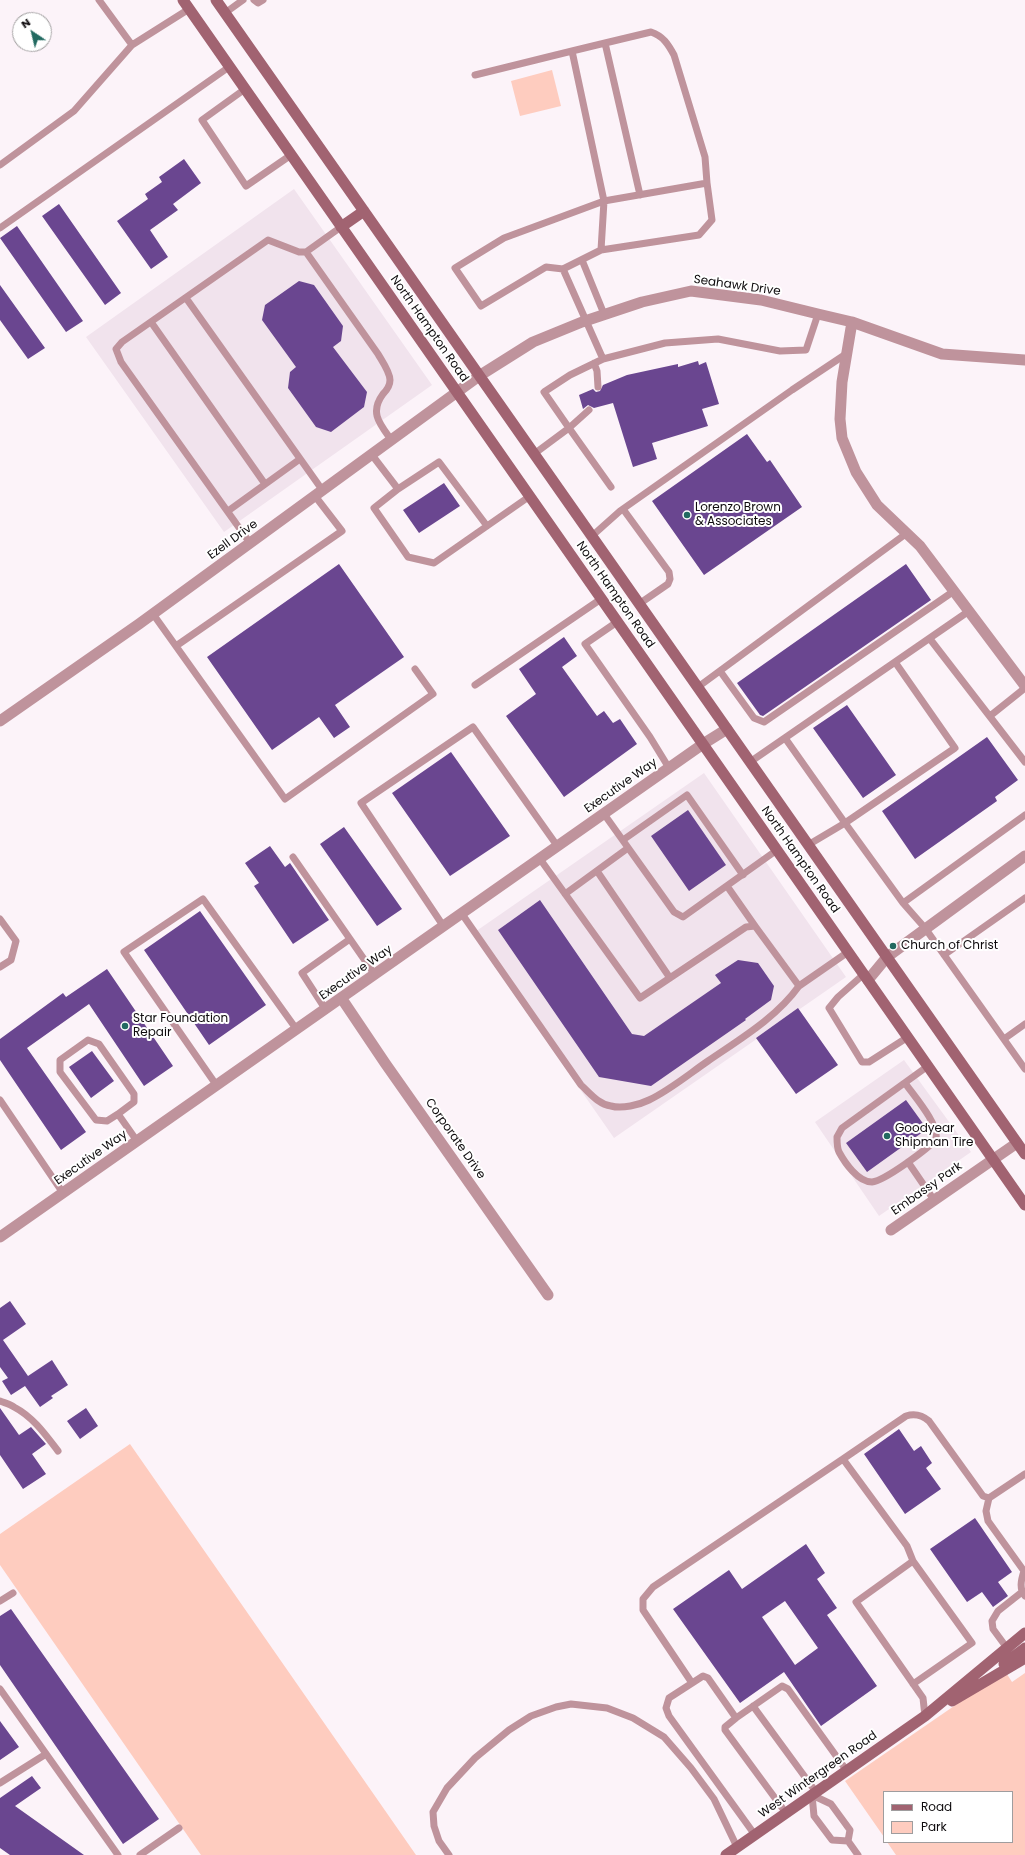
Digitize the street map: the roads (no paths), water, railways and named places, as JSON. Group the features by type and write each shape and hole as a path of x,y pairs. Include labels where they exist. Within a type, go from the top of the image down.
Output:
{"main road":[{"name":"North Hampton Road","path":"216,0 1025,1154"},
{"name":"North Hampton Road","path":"186,5 1025,1205"},
{"path":"342,227 364,211"},
{"name":"West Wintergreen Road","path":"726,1855 925,1716 1025,1633"},
{"path":"976,1687 1025,1648"},
{"name":"West Wintergreen Road","path":"925,1716 1025,1658"}],"street":[{"name":"Seahawk Drive","path":"480,376 533,342 604,314 642,302 691,291 761,300 852,322 942,354 1025,360"},
{"path":"852,322 841,389 840,419 842,438 856,472 866,490 877,505 920,546 1025,687"},
{"name":"Ezell Drive","path":"0,721 153,614 480,376"},
{"name":"Executive Way","path":"0,1237 298,1030 703,744 727,729"},
{"path":"866,977 887,957 925,928 1025,856"},
{"name":"Corporate Drive","path":"342,999 385,1063 548,1295"},
{"name":"Embassy Park","path":"891,1230 1017,1143"}],"lane":[{"path":"99,0 132,45"},
{"path":"225,13 243,0"},
{"path":"254,0 258,3 263,0"},
{"path":"0,165 74,112 132,45 186,5"},
{"path":"475,75 650,32 657,34 666,41 674,55 706,157 707,183 712,220 699,236 602,250 563,269 546,267 481,306 455,268 504,238 604,201 707,183"},
{"path":"604,43 640,195"},
{"path":"572,51 604,201 602,250"},
{"path":"0,228 229,67"},
{"path":"245,89 202,120 246,186 291,155"},
{"path":"250,543 117,355 116,349 122,342 268,240 299,252 306,252 342,227"},
{"path":"306,252 378,354 388,371 391,379 389,386 379,399 375,409 377,416 392,441"},
{"path":"582,260 604,314"},
{"path":"563,269 603,359"},
{"path":"176,646 342,531 300,459 186,298"},
{"path":"611,488 544,392 570,375 603,359 665,343 718,339 780,350 806,350 818,314"},
{"path":"151,322 265,484"},
{"path":"592,536 623,509 792,390 846,354"},
{"path":"594,363 597,371 598,387"},
{"path":"534,454 569,428 589,410"},
{"path":"372,455 398,489"},
{"path":"228,511 300,459"},
{"path":"487,526 439,462 398,489 374,508 408,557 434,563 530,496"},
{"path":"623,509 669,572 670,580 668,584 639,604"},
{"path":"698,687 908,533"},
{"path":"720,671 754,718 764,722 954,591"},
{"path":"475,685 601,599"},
{"path":"750,762 969,611"},
{"path":"153,614 285,799 433,694 415,669"},
{"path":"618,622 585,644 650,737 669,768"},
{"path":"930,639 1025,762"},
{"path":"808,845 845,823 955,748 896,662"},
{"path":"990,716 1025,687"},
{"path":"444,927 361,803 473,727 558,847"},
{"path":"785,738 903,902 925,928 1025,1069"},
{"path":"623,840 687,795 743,875"},
{"path":"604,814 674,912 683,918 777,850"},
{"path":"903,902 1025,815"},
{"path":"565,894 628,848"},
{"path":"293,857 375,975"},
{"path":"540,859 640,998 746,927 755,926"},
{"path":"597,871 670,978"},
{"path":"727,886 799,986"},
{"path":"944,955 1025,898"},
{"path":"217,1086 124,952 203,899 298,1030"},
{"path":"462,914 582,1085 600,1102 611,1107 636,1105 650,1100 767,1020 788,1001 799,986 848,952"},
{"path":"0,919 16,940 11,960 0,967"},
{"path":"326,1010 302,973 350,938"},
{"path":"866,977 838,997 829,1008 862,1062 869,1062 908,1037"},
{"path":"1004,1039 1025,1024"},
{"path":"88,1040 99,1044 134,1094 134,1102 118,1114 107,1121 96,1120 60,1072 60,1060 88,1040"},
{"path":"905,1083 929,1116 937,1134 933,1143 897,1170 873,1182 863,1179 854,1171 839,1151 837,1136 842,1128 928,1066"},
{"path":"0,1100 63,1193"},
{"path":"118,1114 137,1141"},
{"path":"908,1162 934,1200"},
{"path":"0,1401 14,1406 29,1416 58,1451"},
{"path":"692,1683 643,1610 643,1599 653,1587 906,1416 918,1415 929,1421 983,1496 988,1498"},
{"path":"843,1458 907,1546 912,1561 972,1644 913,1684"},
{"path":"1007,1648 993,1629 992,1621 998,1611 1023,1594 1021,1585 1024,1572 988,1521 986,1511 988,1498 1025,1474"},
{"path":"912,1561 856,1602 923,1698 925,1716"},
{"path":"0,1601 13,1593"},
{"path":"736,1718 708,1678 703,1676 669,1698 666,1708 669,1716 755,1835"},
{"path":"786,1813 725,1730 725,1727 736,1718 782,1686 788,1689 847,1771"},
{"path":"0,1689 118,1855"},
{"path":"449,1855 439,1841 434,1826 433,1812 448,1788 475,1758 509,1730 531,1716 556,1707 571,1704 607,1708 633,1718 664,1737 691,1768 714,1799 737,1847"},
{"path":"753,1706 814,1794 831,1804 850,1830 848,1841 858,1855"},
{"path":"0,1784 46,1754"},
{"path":"814,1794 814,1816 832,1840 848,1841"},
{"path":"140,1855 179,1828"}],"place":[{"name":"Lorenzo Brown & Associates","path":"687,515"},
{"name":"Church of Christ","path":"893,946"},
{"name":"Star Foundation Repair","path":"125,1026"},
{"name":"Goodyear Shipman Tire","path":"887,1136"}]}
